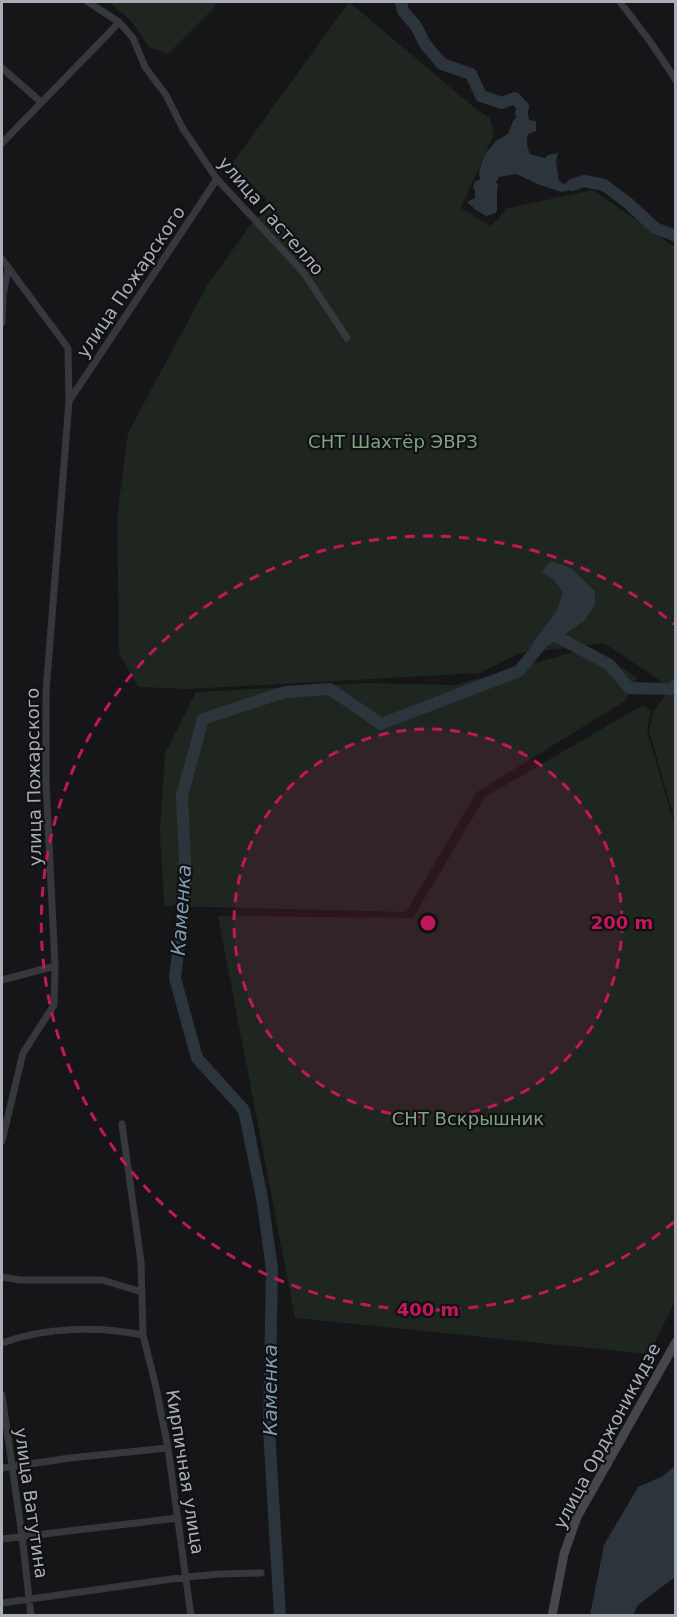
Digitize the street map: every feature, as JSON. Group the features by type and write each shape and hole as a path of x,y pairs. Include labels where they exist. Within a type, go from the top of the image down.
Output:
{"main road":[{"name":"улица Орджоникидзе","path":"552,1616 564,1554 577,1517 675,1342"}],"street":[{"name":"улица Гастелло","path":"88,2 119,22 133,38 145,67 166,95 183,129 217,179 304,273 347,338"},
{"path":"620,2 649,40 675,80"},
{"path":"2,143 119,22"},
{"path":"2,68 41,102"},
{"name":"улица Пожарского","path":"69,401 217,179"},
{"name":"улица Пожарского","path":"2,260 68,348 69,401 46,692 46,783 55,966 54,1005 23,1053 2,1141"},
{"path":"2,323 3,294 8,269"},
{"path":"2,980 55,966"},
{"name":"Кирпичная улица","path":"122,1124 141,1262 143,1335 168,1448 191,1616"},
{"path":"2,1277 20,1280 102,1280 142,1292"},
{"path":"2,1343 23,1336 71,1330 117,1330 143,1335"},
{"name":"улица Ватутина","path":"2,1395 31,1616"},
{"path":"2,1468 168,1448"},
{"path":"2,1539 178,1518"},
{"path":"2,1603 186,1577 261,1574"}],"green space":[{"path":"109,2 216,2 215,7 168,54 149,47 132,22"},
{"name":"СНТ Шахтёр ЭВРЗ","path":"349,2 476,109 490,118 494,134 461,208 491,226 508,208 593,190 675,247 675,684 670,687 604,643 520,653 480,673 188,689 139,687 119,654 117,517 128,433 208,284 252,223 266,209 266,199 231,165"},
{"path":"589,648 637,677 625,701 477,792 406,912 164,906 160,829 165,754 196,692 366,683 455,685"},
{"path":"675,686 675,822 649,730 653,712"},
{"name":"СНТ Вскрышник","path":"643,705 651,710 647,731 676,830 675,1301 649,1354 295,1318 218,916 413,918 485,797"}],"shaded area":[{"path":"519,99 526,109 529,120 536,121 536,131 528,134 527,137 530,154 545,158 558,153 556,161 559,181 564,184 587,177 585,184 581,187 562,192 516,174 499,177 496,182 498,185 497,211 486,216 467,202 475,198 473,187 480,179 479,171 485,154 496,141 508,134 520,108 516,103"},
{"path":"551,561 571,568 595,591 595,605 584,621 549,645 534,648 531,645 556,612 563,592 554,580 542,572"},
{"path":"675,1466 675,1577 638,1605 633,1615 590,1615 604,1545 638,1487 663,1476"}],"waterway":[{"path":"401,2 403,11 416,26 425,44 442,64 471,74 481,96 502,103 515,98 523,107 521,113"},
{"path":"572,185 584,181 604,185 655,228 676,236"},
{"name":"Каменка","path":"280,1616 269,1429 272,1269 262,1198 244,1110 197,1058 175,978 186,884 182,796 203,719 285,692 330,689 381,724 519,671 550,633 610,665 629,688 671,689 676,685"}]}
